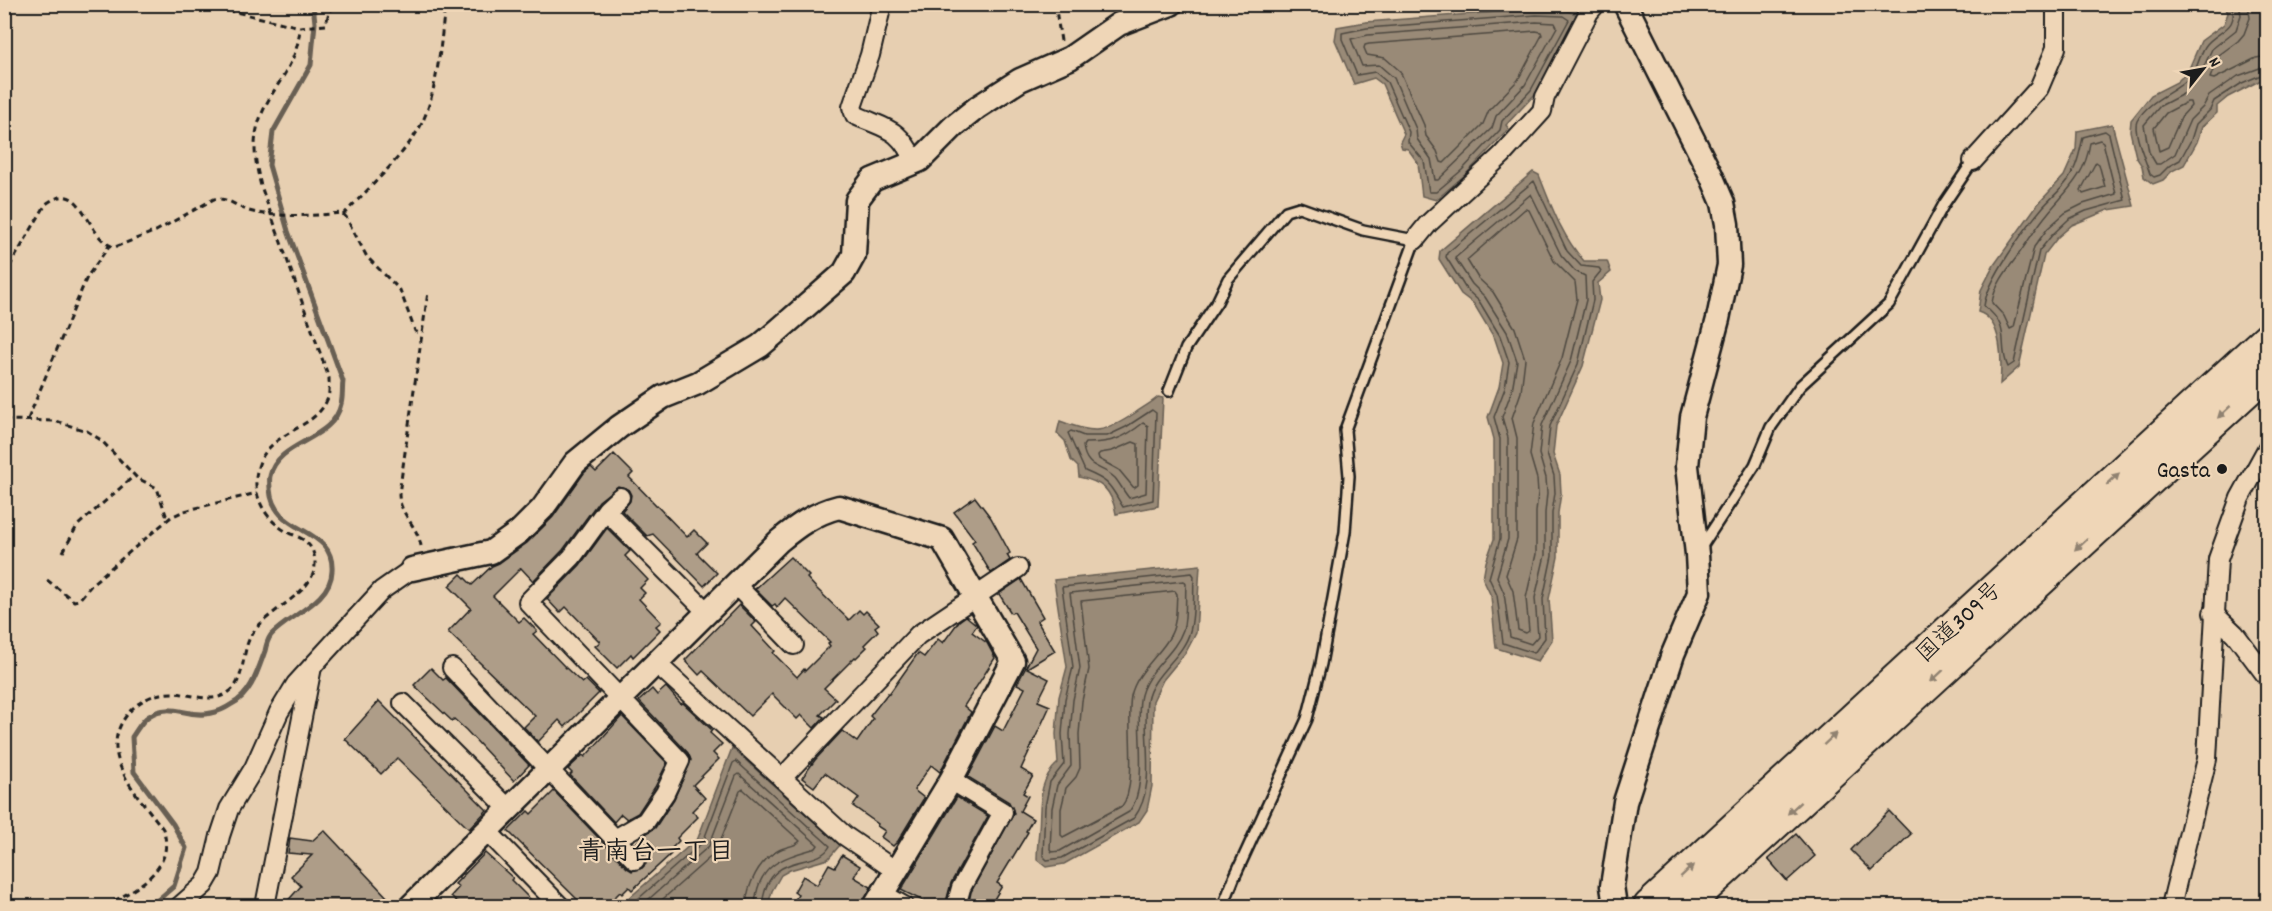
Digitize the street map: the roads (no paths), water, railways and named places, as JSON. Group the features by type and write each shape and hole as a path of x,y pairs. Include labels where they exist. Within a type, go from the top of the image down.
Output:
{"highway":[{"name":"国道309号","path":"1649,906 2268,337"},
{"name":"国道309号","path":"1686,906 2268,372"}],"street":[{"path":"882,4 870,55 852,107 855,116 896,133 905,142 915,162"},
{"path":"180,906 204,885 211,873 229,809 254,768 279,712 296,684 382,590 412,569 490,552 519,532 542,509 575,463 619,427 663,397 698,383 760,346 844,273 854,255 856,200 872,180 920,160 954,126 978,107 1020,80 1070,58 1119,24 1171,4"},
{"path":"1415,240 1428,224 1502,155 1542,111 1545,97 1589,12 1596,4"},
{"path":"1615,906 1612,886 1625,802 1673,654 1698,593 1697,554 1687,466 1692,417 1718,318 1729,265 1727,224 1723,203 1711,174 1625,4"},
{"path":"1973,161 2039,88 2056,48 2056,4"},
{"path":"2171,906 2207,759 2213,613 2218,559 2240,498 2268,447"},
{"path":"615,839 646,821 665,793 680,761 528,602 572,556 620,497"},
{"path":"422,903 487,831 779,541 798,525 825,511 839,507 942,539 1013,660 951,780 879,900 904,906"},
{"path":"606,512 707,612"},
{"path":"782,778 918,635 1018,568"},
{"path":"735,584 794,645"},
{"path":"2213,613 2235,634 2268,678"},
{"path":"656,663 845,836 896,870"},
{"path":"265,906 312,666"},
{"path":"452,668 635,860"},
{"path":"403,702 509,809"},
{"path":"951,780 1003,812 961,888 956,906"},
{"path":"487,831 560,906"}],"lane":[{"path":"1697,554 1755,465 1771,427 1800,386 1888,304 1944,204 1973,161"},
{"path":"1169,391 1186,348 1217,302 1228,279 1286,211 1299,207 1363,230 1415,240 1345,429 1349,476 1345,532 1321,664 1307,719 1223,906"}],"water":[{"path":"2224,5 2267,5 2267,77 2228,97 2217,106 2217,113 2202,127 2197,142 2184,165 2172,171 2163,180 2153,184 2144,177 2142,166 2136,157 2130,131 2131,120 2151,95 2177,82 2188,71 2201,41 2224,24 2228,13"},
{"path":"1536,9 1564,10 1579,15 1536,93 1506,125 1509,129 1466,174 1436,200 1422,196 1418,163 1408,149 1402,148 1400,142 1404,134 1382,84 1374,78 1354,84 1335,40 1337,27 1366,22"},
{"path":"2112,124 2134,206 2108,210 2072,225 2058,237 2044,255 2019,367 2000,384 2001,354 1996,332 1986,316 1978,312 1981,290 1994,265 2037,205 2064,176 2076,149 2077,131"},
{"path":"1533,172 1539,175 1558,220 1576,252 1584,261 1607,261 1611,272 1598,283 1600,300 1583,366 1556,426 1553,454 1560,475 1561,493 1558,513 1558,557 1549,599 1552,640 1538,661 1496,648 1491,596 1483,579 1494,539 1494,439 1488,417 1499,387 1503,363 1495,339 1474,304 1461,294 1439,259 1440,251"},
{"path":"1158,397 1163,398 1158,506 1116,514 1112,499 1105,488 1079,477 1078,467 1071,460 1065,441 1057,433 1060,421 1082,428 1099,430 1124,420"},
{"path":"1200,565 1196,633 1186,652 1163,680 1153,701 1152,786 1147,810 1139,822 1064,864 1046,867 1037,860 1040,803 1046,778 1058,763 1056,734 1059,697 1067,667 1054,580"},
{"path":"732,748 840,845 828,859 790,870 781,875 772,891 768,906 620,906 698,838"}],"waterway":[{"path":"151,906 174,886 186,848 173,824 134,772 132,737 144,720 157,712 172,710 203,714 219,711 239,700 253,681 271,635 317,600 330,582 332,571 330,556 324,545 281,515 274,504 270,489 270,476 275,464 294,447 328,426 336,417 342,399 343,381 288,231 269,165 273,132 311,65 315,23 313,4"}],"place":[{"name":"Gasta","path":"2222,469"}],"district":[{"name":"青南台一丁目","path":"656,850"}]}
